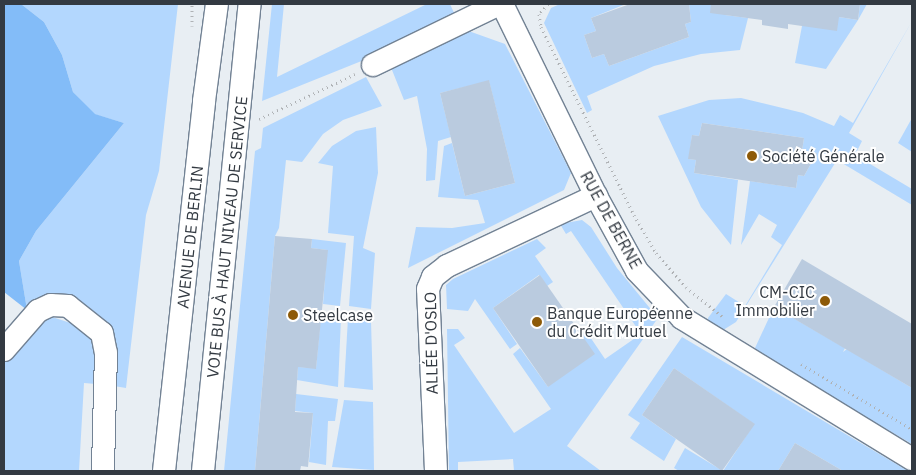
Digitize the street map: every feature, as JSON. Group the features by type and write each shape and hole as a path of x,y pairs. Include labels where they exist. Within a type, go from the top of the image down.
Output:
{"street":[{"name":"AVENUE DE BERLIN","path":"164,471 206,81 217,4"},
{"name":"VOIE BUS À HAUT NIVEAU DE SERVICE","path":"203,471 250,4"},
{"path":"373,65 500,4"},
{"name":"RUE DE BERNE","path":"500,4 596,196 637,271 682,318 912,458"},
{"name":"ALLÉE D'OSLO","path":"436,471 428,289 433,276 447,266 596,196"},
{"path":"4,350 38,311 52,305 68,306 102,333 106,353 102,471"}],"path":[{"path":"548,4 539,14 541,27 634,216 656,252 686,287 731,322"},
{"path":"255,121 373,65"},
{"path":"796,362 912,429"}],"shaded area":[{"path":"4,4 912,4 912,471 4,471"},
{"path":"4,4 21,4 44,22 62,55 73,92 95,114 124,123 36,231 19,261 27,310 4,292"},
{"path":"21,4 178,4 159,171 146,215 126,388 114,386 92,312 27,310 19,261 36,231 124,123 94,114 73,92 62,55 44,22"},
{"path":"272,4 284,4 277,77 427,4 450,4 455,15 369,58 262,101"},
{"path":"560,4 626,4 591,18 596,31 584,35 592,58 604,54 609,66 689,37 685,24 691,22 689,4 727,4 725,15 748,18 740,50 701,54 654,66 587,96 592,110 587,113 544,23 551,8"},
{"path":"860,4 867,4 858,20"},
{"path":"839,17 858,20 826,69 795,63 802,26"},
{"path":"912,21 849,133 862,141 855,155 912,189 912,205 837,160 736,322 720,332 708,325 708,318 726,294 745,306 782,245 771,237 777,225 759,214 741,245 750,181 796,188 798,175 804,176 817,153 802,151 804,138 702,123 699,136 692,135 689,159 696,160 694,173 738,180 731,245 701,207 658,116 709,100 741,98 803,113 834,126 840,115 853,123"},
{"path":"463,29 505,44 571,173 564,190 408,268 416,227 452,228 485,223 478,200 438,197 444,146 452,143 465,196 515,183 489,81 440,93 451,137 438,141 435,180 426,181 427,149 417,96 404,100 390,65"},
{"path":"366,77 382,106 343,120 323,134 302,162 286,160 279,228 275,236 255,471 224,471 255,151 261,148 263,128"},
{"path":"912,118 912,152 898,143"},
{"path":"376,127 378,173 363,248 375,253 371,309 349,306 354,236 328,233 333,166 318,163 332,146 356,131"},
{"path":"582,220 591,227 617,268 658,318 567,446 601,471 514,471 513,459 458,462 458,471 449,471 447,329 458,329 465,338 454,345 514,433 551,409 513,354 520,348 548,387 579,331 584,328 605,359 641,334 571,231 566,234 560,224"},
{"path":"312,239 346,243 340,306 323,304 327,250 311,248"},
{"path":"537,239 546,248 535,256 553,282 547,286 539,275 493,308 517,344 510,349 475,299 468,311 447,309 446,285 453,279"},
{"path":"774,307 845,348 843,352 847,349 912,388 912,444 758,354 755,348"},
{"path":"321,315 341,318 338,387 297,380 298,367 316,368"},
{"path":"52,317 83,327 95,342 96,384 84,383 79,471 4,471 4,363 28,331 42,320"},
{"path":"348,318 371,321 373,390 344,387"},
{"path":"682,337 908,471 843,471 795,443 778,471 723,471 754,424 674,368 642,415 676,439 664,461 630,438 640,423 628,415"},
{"path":"296,394 338,399 335,421 328,421 326,465 309,462 313,413 295,411"},
{"path":"344,400 373,402 374,470 332,467"},
{"path":"685,448 723,471 679,471 674,468"}],"building":[{"path":"630,4 689,4 691,22 685,24 689,37 609,66 604,54 592,58 584,35 596,31 591,18"},
{"path":"711,4 860,4 858,20 839,17 837,31 788,24 788,29 762,25 762,20 710,13"},
{"path":"489,80 515,183 465,196 440,93"},
{"name":"Société Générale","path":"702,123 804,138 802,151 817,153 804,176 798,175 796,188 694,173 696,160 688,159 692,135 699,136"},
{"name":"Steelcase","path":"275,236 312,239 311,248 328,250 316,369 298,367 295,412 313,413 308,467 301,466 300,471 255,471"},
{"path":"802,259 912,324 912,388 774,307"},
{"name":"Banque Européenne du Crédit Mutuel","path":"540,275 595,354 548,387 493,308"},
{"path":"674,368 755,424 722,471 642,415"},
{"path":"795,443 843,471 778,471"}],"place":[{"name":"Société Générale","path":"752,156"},
{"name":"CM-CIC Immobilier","path":"825,301"},
{"name":"Steelcase","path":"293,315"},
{"name":"Banque Européenne du Crédit Mutuel","path":"537,322"}]}
